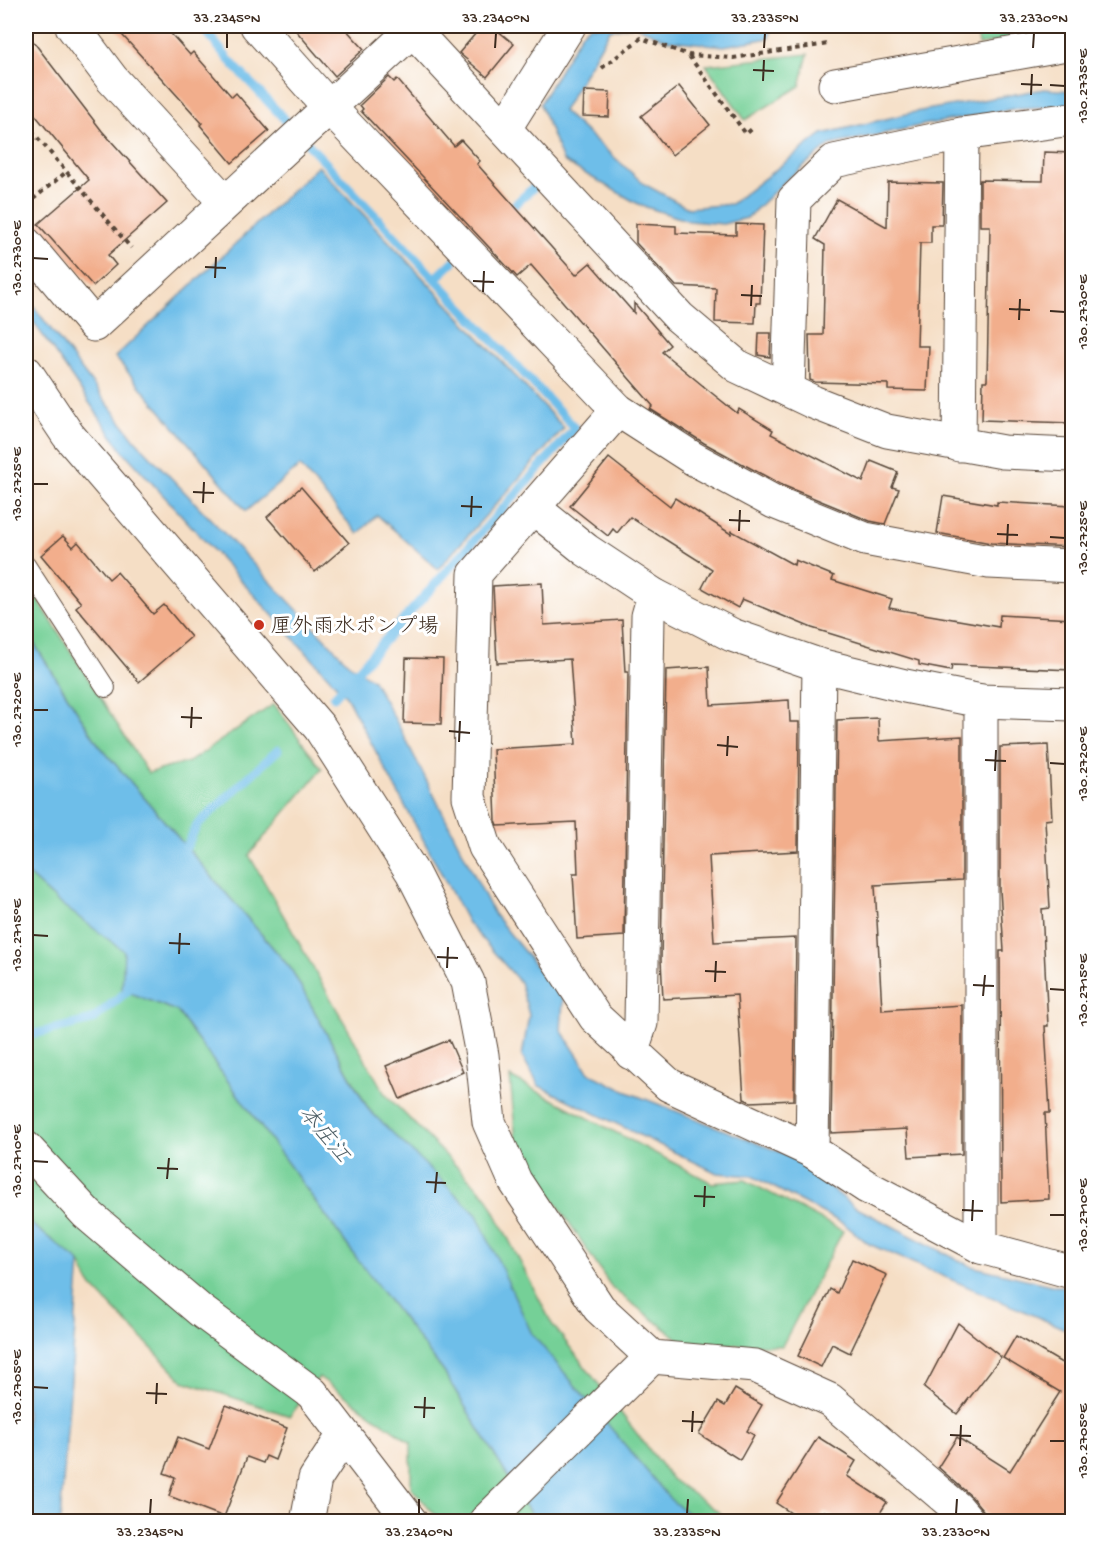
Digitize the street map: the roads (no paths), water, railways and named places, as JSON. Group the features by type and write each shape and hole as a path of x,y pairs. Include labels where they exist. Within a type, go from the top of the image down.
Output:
{"street":[{"path":"72,26 112,79 225,202"},
{"path":"257,26 307,126 618,410 694,459 774,502 865,539 989,562 1072,566"},
{"path":"505,128 569,26"},
{"path":"26,244 94,325 413,27 679,317 737,366 887,431 1003,452 1072,455"},
{"path":"836,85 1072,43"},
{"path":"788,390 794,200 834,161 962,134 1072,119"},
{"path":"958,445 962,134"},
{"path":"26,372 68,435 320,728 412,872 468,982 483,1055 489,1122 515,1181 599,1308 641,1366"},
{"path":"618,410 535,509 476,574 469,797 485,847 595,1017 631,1053 669,1085 812,1151 867,1187 981,1247 1072,1272"},
{"path":"535,509 586,550 654,595 732,635 819,665 981,700 1072,704"},
{"path":"631,1053 641,1023 648,616 654,595"},
{"path":"812,1151 819,665"},
{"path":"981,700 981,1247"},
{"path":"26,1148 87,1214 201,1311 312,1393 411,1521"},
{"path":"485,1521 641,1366 755,1366 830,1400 957,1508 969,1521"},
{"path":"307,1521 315,1479 344,1435"}],"lane":[{"path":"26,565 106,688"}],"water":[{"path":"590,26 635,26 610,30 563,111 644,184 688,208 731,204 822,134 915,112 1044,89 1072,91 1072,106 1019,108 830,145 785,181 747,218 723,224 689,221 640,205 563,161 540,104 581,34"},
{"path":"635,26 724,28 771,26 769,38 724,46 668,40"},
{"path":"318,166 564,428 438,569 377,515 358,534 300,466 246,511 115,357"},
{"path":"28,299 135,440 348,663 373,680 401,730 494,914 563,1000 561,1030 589,1073 625,1091 790,1156 855,1207 970,1266 1055,1286 1072,1287 1072,1332 869,1244 844,1224 752,1176 717,1173 539,1086 522,1056 529,1015 520,982 468,923 346,696 122,450 26,311"},
{"name":"本庄江","path":"26,631 98,744 291,969 368,1109 477,1215 532,1334 671,1500 698,1521 535,1521 444,1372 361,1264 177,1011 122,990 124,951 57,901 26,873"},
{"path":"26,1220 80,1262 60,1521 26,1521"}],"waterway":[{"path":"202,26 228,59 575,428 334,697"},
{"path":"506,213 533,188"},
{"path":"435,279 453,262"},
{"path":"182,856 197,825 278,750"},
{"path":"26,1036 92,1020 136,984"}],"place":[{"name":"厘外雨水ポンプ場","path":"259,625"}]}
